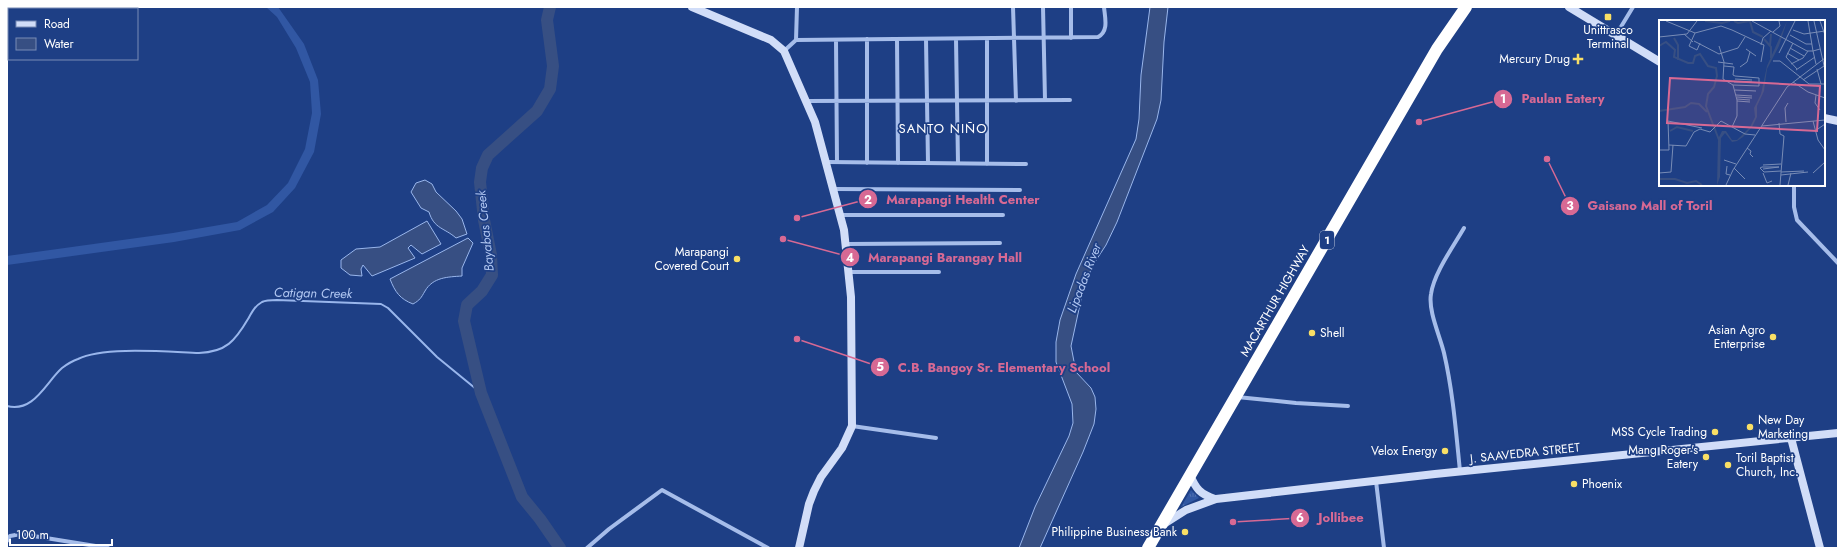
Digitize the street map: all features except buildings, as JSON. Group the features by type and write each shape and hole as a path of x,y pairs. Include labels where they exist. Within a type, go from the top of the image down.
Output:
{"highway":[{"name":"MACARTHUR HIGHWAY","path":"1148,548 1433,54 1466,7"}],"street":[{"path":"692,7 771,40 784,50 807,101 828,162 847,244 850,272 852,426 842,448 821,477 814,491 809,504 799,548"},
{"path":"796,7 796,40"},
{"path":"1013,7 1016,101"},
{"path":"1043,7 1045,100"},
{"path":"1071,7 1072,38"},
{"path":"784,50 796,40 1092,38 1102,35 1105,25 1104,7"},
{"path":"1569,7 1659,61"},
{"path":"1616,35 1633,7"},
{"path":"987,38 987,164"},
{"path":"867,39 867,162"},
{"path":"897,39 898,163"},
{"path":"926,39 928,163"},
{"path":"956,39 958,163"},
{"path":"836,40 837,162"},
{"path":"807,101 1070,100"},
{"path":"1825,118 1838,121"},
{"path":"828,162 1026,164"},
{"path":"1794,186 1794,207 1797,220 1838,263"},
{"path":"834,189 1020,190"},
{"path":"841,215 1003,216"},
{"path":"1460,472 1453,403 1444,353 1432,308 1430,294 1436,278 1464,228"},
{"path":"847,244 1000,243"},
{"path":"850,272 939,272"},
{"path":"1236,397 1348,406"},
{"path":"852,426 936,438"},
{"name":"J. SAAVEDRA STREET","path":"1160,526 1186,510 1216,500 1376,481 1838,433"},
{"path":"1791,438 1820,548"},
{"path":"1190,475 1198,490 1203,495 1216,500"},
{"path":"1376,481 1384,548"},
{"path":"587,548 609,529 662,490 768,548"},
{"path":"7,541 10,536 21,534 108,548"}],"green space":[{"path":"266,7 278,7 304,44 318,80 321,114 314,152 295,188 273,212 240,230 174,242 7,265 7,256 173,233 237,222 267,205 288,183 305,149 312,113 310,82 296,48 277,17"},
{"path":"1191,490 1199,498 1181,507"}],"water":[{"name":"Lipadas River","path":"1150,7 1168,7 1164,42 1161,100 1157,119 1117,222 1106,245 1093,265 1084,286 1071,346 1076,372 1091,388 1095,397 1096,409 1094,424 1040,548 1019,548 1035,507 1069,436 1073,423 1072,404 1056,362 1056,342 1060,320 1076,274 1136,139 1139,119 1141,75"},
{"path":"425,180 432,184 436,192 456,211 462,219 467,234 456,238 440,228 431,218 429,212 421,208 411,192 416,183"},
{"path":"427,221 441,244 422,254 411,245 408,248 415,258 372,276 363,265 361,269 362,276 350,275 341,268 341,260 356,249 380,247"},
{"path":"468,238 473,243 462,268 462,276 446,277 437,280 428,286 420,299 413,304 398,294 390,279"}],"waterway":[{"name":"Bayabas Creek","path":"550,7 547,20 553,66 550,89 537,111 488,155 482,168 480,182 484,220 491,255 492,275 482,291 467,305 464,321 481,393 522,497 540,519 560,548"},
{"name":"Catigan Creek","path":"7,406 16,407 25,405 32,401 62,368 67,364 89,355 119,351 199,353 223,348 239,333 257,305 267,300 381,304 388,308 437,357 481,393"}],"place":[{"name":"Unittrasco Terminal","path":"1608,17"},
{"name":"Mercury Drug","path":"1578,59"},
{"name":"Paulan Eatery","path":"1419,122"},
{"name":"Gaisano Mall of Toril","path":"1547,159"},
{"name":"Marapangi Health Center","path":"797,218"},
{"name":"Marapangi Barangay Hall","path":"783,239"},
{"name":"Marapangi Covered Court","path":"737,259"},
{"name":"Shell","path":"1312,333"},
{"name":"Asian Agro Enterprise","path":"1773,337"},
{"name":"C.B. Bangoy Sr. Elementary School","path":"797,339"},
{"name":"New Day Marketing","path":"1750,427"},
{"name":"MSS Cycle Trading","path":"1715,432"},
{"name":"Velox Energy","path":"1445,451"},
{"name":"Mang Roger's Eatery","path":"1706,457"},
{"name":"Toril Baptist Church, Inc.","path":"1728,465"},
{"name":"Phoenix","path":"1574,484"},
{"name":"Jollibee","path":"1233,522"},
{"name":"Philippine Business Bank","path":"1185,532"}],"district":[{"name":"SANTO NIÑO","path":"943,128"}]}
